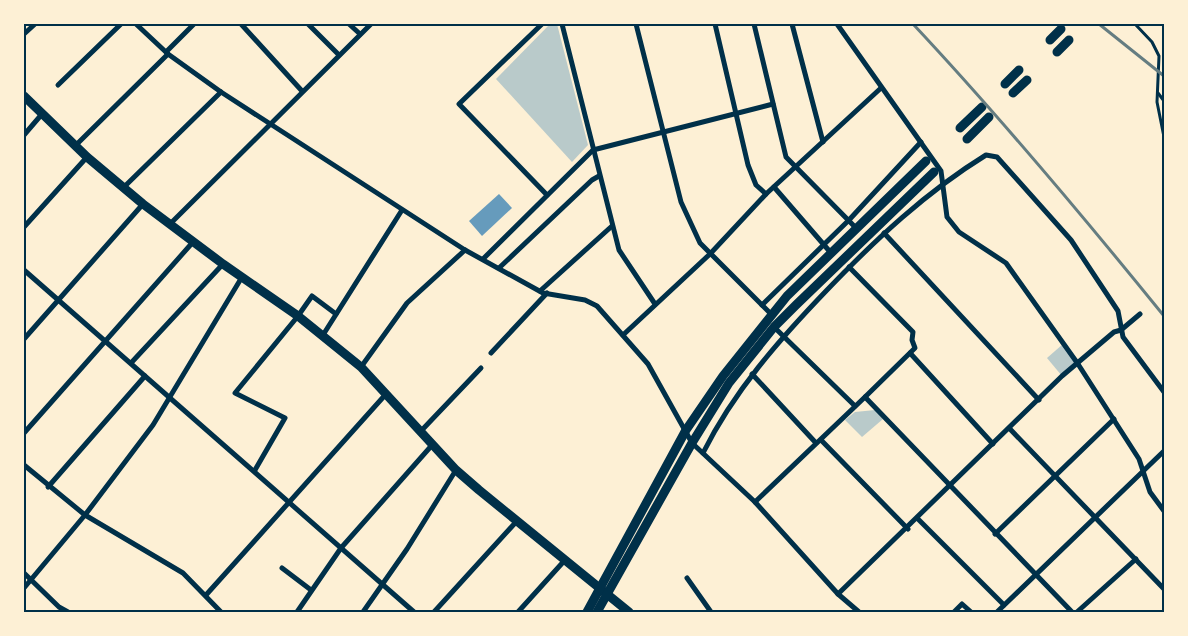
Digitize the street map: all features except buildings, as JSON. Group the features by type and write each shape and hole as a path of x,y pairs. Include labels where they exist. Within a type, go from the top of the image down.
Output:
{"main road":[{"path":"1050,40 1061,29"},
{"path":"1057,52 1069,40"},
{"path":"1005,84 1019,70"},
{"path":"1013,94 1027,80"},
{"path":"24,96 87,157 143,204 222,264 298,316 362,366 456,470 516,522 630,612"},
{"path":"960,128 982,107"},
{"path":"967,140 989,117"},
{"path":"597,612 602,591 686,430 771,314 926,161"},
{"path":"587,612 602,591 730,383 774,327 934,172"}],"street":[{"path":"24,34 35,24"},
{"path":"58,86 121,24"},
{"path":"136,24 167,53 221,92 465,250 547,294 590,302 597,306 648,364 692,443 755,502 838,594 859,612"},
{"path":"75,146 194,24"},
{"path":"241,24 302,91"},
{"path":"308,24 339,55"},
{"path":"349,24 360,34"},
{"path":"170,224 371,24"},
{"path":"542,24 459,104 547,195"},
{"path":"562,24 619,250 655,304"},
{"path":"636,24 681,202 700,243 771,314"},
{"path":"715,24 748,165 756,185 766,194"},
{"path":"754,24 786,157 798,167 856,228"},
{"path":"792,24 824,142"},
{"path":"837,24 941,171 948,217 953,225 980,248 1006,263 1078,364 1114,419 1139,459 1150,492 1164,511"},
{"path":"623,335 710,254 766,194 798,167 881,88"},
{"path":"123,188 221,92"},
{"path":"483,259 593,150 773,104"},
{"path":"24,135 42,114"},
{"path":"762,305 849,220 922,142"},
{"path":"703,453 720,418 783,336 884,232 911,208 986,155 997,157 1071,240 1118,311 1122,337 1164,392"},
{"path":"24,228 87,157"},
{"path":"499,268 592,180 599,176"},
{"path":"774,188 831,253"},
{"path":"24,339 143,204"},
{"path":"323,335 402,210"},
{"path":"540,291 612,226"},
{"path":"884,232 1039,400"},
{"path":"24,433 194,242"},
{"path":"362,366 407,303 465,250"},
{"path":"130,363 222,264"},
{"path":"755,502 915,348 912,340 914,332 849,267"},
{"path":"24,270 104,342 255,470 414,612"},
{"path":"24,588 85,515 172,398 242,277"},
{"path":"491,353 547,294"},
{"path":"255,470 285,418 235,393 312,296 336,314"},
{"path":"838,594 908,529 1039,400 1114,332 1121,330 1140,314"},
{"path":"774,327 856,406"},
{"path":"910,353 993,444"},
{"path":"421,431 481,368"},
{"path":"752,374 908,529"},
{"path":"48,486 145,376"},
{"path":"206,594 386,394"},
{"path":"865,397 949,488 1072,612"},
{"path":"995,534 1114,419"},
{"path":"1010,429 1164,589"},
{"path":"297,612 341,548 434,444"},
{"path":"997,612 1164,451"},
{"path":"24,466 85,515 174,567 206,594 221,612"},
{"path":"364,612 456,470"},
{"path":"918,519 1004,605"},
{"path":"434,612 516,522"},
{"path":"1077,612 1136,559"},
{"path":"518,612 565,560"},
{"path":"282,568 311,590"},
{"path":"24,573 59,607 68,612"},
{"path":"687,578 711,612"},
{"path":"954,612 962,604 971,612"}],"lane":[{"path":"1135,24 1152,42 1159,56 1158,113 1164,137"},
{"path":"1157,90 1164,102"}],"shaded area":[{"path":"550,24 557,24 588,145 572,162 496,79"},
{"path":"1063,344 1078,364 1062,376 1047,358"},
{"path":"875,410 883,419 862,437 845,420 855,412"}],"water":[{"path":"499,194 512,208 482,236 469,221"}],"railway":[{"path":"913,24 1041,168 1164,316"},
{"path":"1099,24 1164,76"}]}
